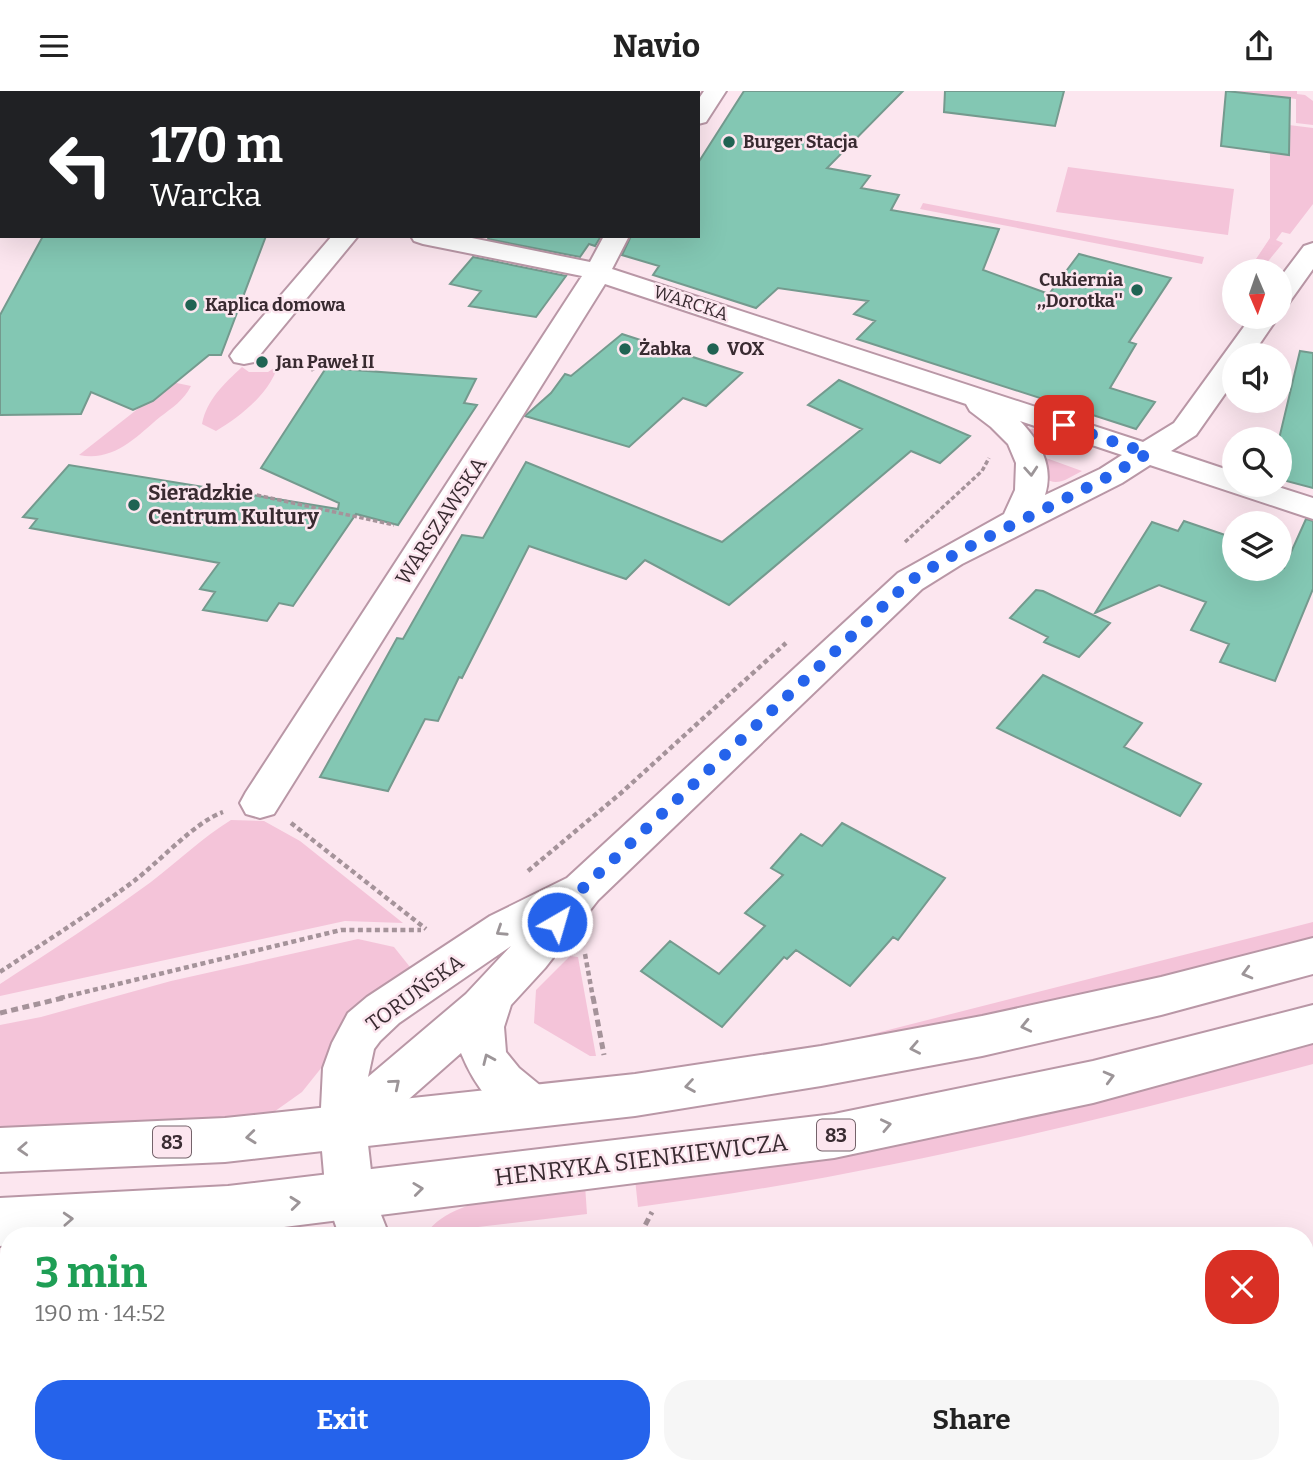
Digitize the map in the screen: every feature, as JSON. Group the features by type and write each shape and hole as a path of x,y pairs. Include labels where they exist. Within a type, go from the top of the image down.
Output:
{"street":[{"path":"700,114 715,91"},
{"path":"244,356 344,238"},
{"name":"WARCKA","path":"434,238 570,264 1222,478"},
{"name":"WARSZAWSKA","path":"260,803 599,273 616,238"},
{"path":"1292,280 1313,251"},
{"name":"TORUŃSKA","path":"343,1128 418,1065 493,996 530,955 583,888 910,581 950,556 1017,521 1111,476 1185,429 1222,378"},
{"name":"WARCKA","path":"955,390 1007,422 1029,455 1033,472 1031,489 1017,521"},
{"path":"1277,497 1313,509"},
{"name":"TORUŃSKA","path":"343,1128 346,1068 354,1043 364,1027 383,1010 505,928 583,888"},
{"name":"83","path":"0,1150 226,1140 635,1095 821,1066 982,1036 1161,996 1313,956"},
{"name":"TORUŃSKA","path":"493,996 482,1027 483,1048 492,1069 505,1087 531,1106"},
{"name":"HENRYKA SIENKIEWICZA","path":"0,1221 228,1210 357,1216 834,1136 1093,1082 1313,1024"},
{"path":"343,1128 357,1216"}],"path":[{"path":"311,367 314,372"},
{"path":"243,492 432,534"},
{"path":"0,972 143,876 217,813 260,803 299,829 424,930 430,938"},
{"path":"0,1013 341,930 424,930"},
{"path":"584,947 604,1056"},
{"path":"644,1227 652,1212"}],"shaded area":[{"path":"1231,91 1297,91 1297,94 1305,95 1313,101 1313,125 1296,123 1296,99"},
{"path":"1289,125 1313,128 1313,204 1290,234 1282,232 1276,240 1283,243 1270,259 1256,259 1270,238 1270,153 1289,155"},
{"path":"1068,167 1234,189 1228,235 1056,212"},
{"path":"923,203 1204,257 1202,264 920,209"},
{"path":"278,358 277,370 271,381 247,409 216,431 202,424 212,399 242,367 249,372 268,372 277,366"},
{"path":"172,382 191,386 177,403 133,440 103,455 79,455"},
{"path":"1040,429 1066,438 1058,447 1036,450 1027,430"},
{"path":"1043,458 1082,471 1064,481 1050,481 1045,478"},
{"path":"231,820 264,821 300,841 403,923 345,921 0,996 0,984 133,895"},
{"path":"1313,922 1313,940 1084,1000 841,1042"},
{"path":"358,939 394,947 414,972 326,1062 302,1092 271,1114 251,1120 0,1134 0,1025 41,1017 171,981"},
{"path":"570,956 578,957 596,1056 590,1056 534,1023 536,990"},
{"path":"1313,1037 1313,1064 1146,1107 894,1164 724,1195 638,1207 635,1179"},
{"path":"585,1185 587,1214 478,1227 433,1227 456,1210 523,1193"}],"building":[{"path":"744,91 903,91 827,168 870,176 861,188 899,195 891,210 999,229 983,270 1049,294 1079,254 1171,278 1129,342 1136,344 1110,388 1155,402 1136,429 857,339 875,321 854,314 868,301 778,288 756,308 653,275 659,266 622,255 630,238 700,238 700,160"},
{"path":"945,91 1064,91 1055,126 944,112"},
{"path":"1226,91 1290,98 1289,155 1221,146"},
{"path":"42,238 265,238 221,355 209,355 153,401 133,410 91,392 81,414 0,415 0,315"},
{"path":"600,238 595,246 589,244 580,257 488,239"},
{"path":"473,257 566,276 536,317 469,306 481,291 450,284"},
{"path":"622,334 742,373 706,406 683,398 629,447 525,416 551,393 565,374 571,376"},
{"path":"1300,351 1313,353 1313,488 1292,482 1292,427 1282,427 1285,413 1292,413 1292,385"},
{"path":"326,368 476,379 464,403 477,405 398,525 356,514 293,606 279,603 267,621 203,610 215,592 200,589 219,563 30,528 37,519 23,517 69,465 338,509 339,503 261,468"},
{"path":"839,380 970,436 940,463 911,451 729,605 645,560 626,579 529,546 438,721 425,719 388,791 320,777 397,638 403,639 462,535 483,538 526,462 722,542 862,429 808,405"},
{"path":"1306,519 1313,521 1313,589 1275,681 1220,662 1229,644 1191,630 1206,602 1159,585 1095,613 1152,522 1178,531 1184,521 1222,534 1222,581 1292,581 1292,550"},
{"path":"1036,590 1110,623 1079,657 1044,642 1048,637 1010,618"},
{"path":"1043,675 1142,723 1124,747 1201,784 1180,816 997,728"},
{"path":"842,823 945,878 898,940 893,937 850,986 796,950 787,959 784,957 722,1027 641,971 670,941 719,974 765,926 745,913 783,875 771,868 801,834 822,846"}],"place":[{"name":"Burger Stacja","path":"729,142"},
{"name":"Cukiernia ,,Dorotka''","path":"1137,290"},
{"name":"Kaplica domowa","path":"191,305"},
{"name":"Żabka","path":"625,349"},
{"name":"VOX","path":"713,349"},
{"name":"Jan Paweł II","path":"262,362"},
{"name":"Sieradzkie Centrum Kultury","path":"134,505"}],"route":[{"path":"557,922 583,888 910,581 950,556 1111,476 1148,453 1064,425"}]}
